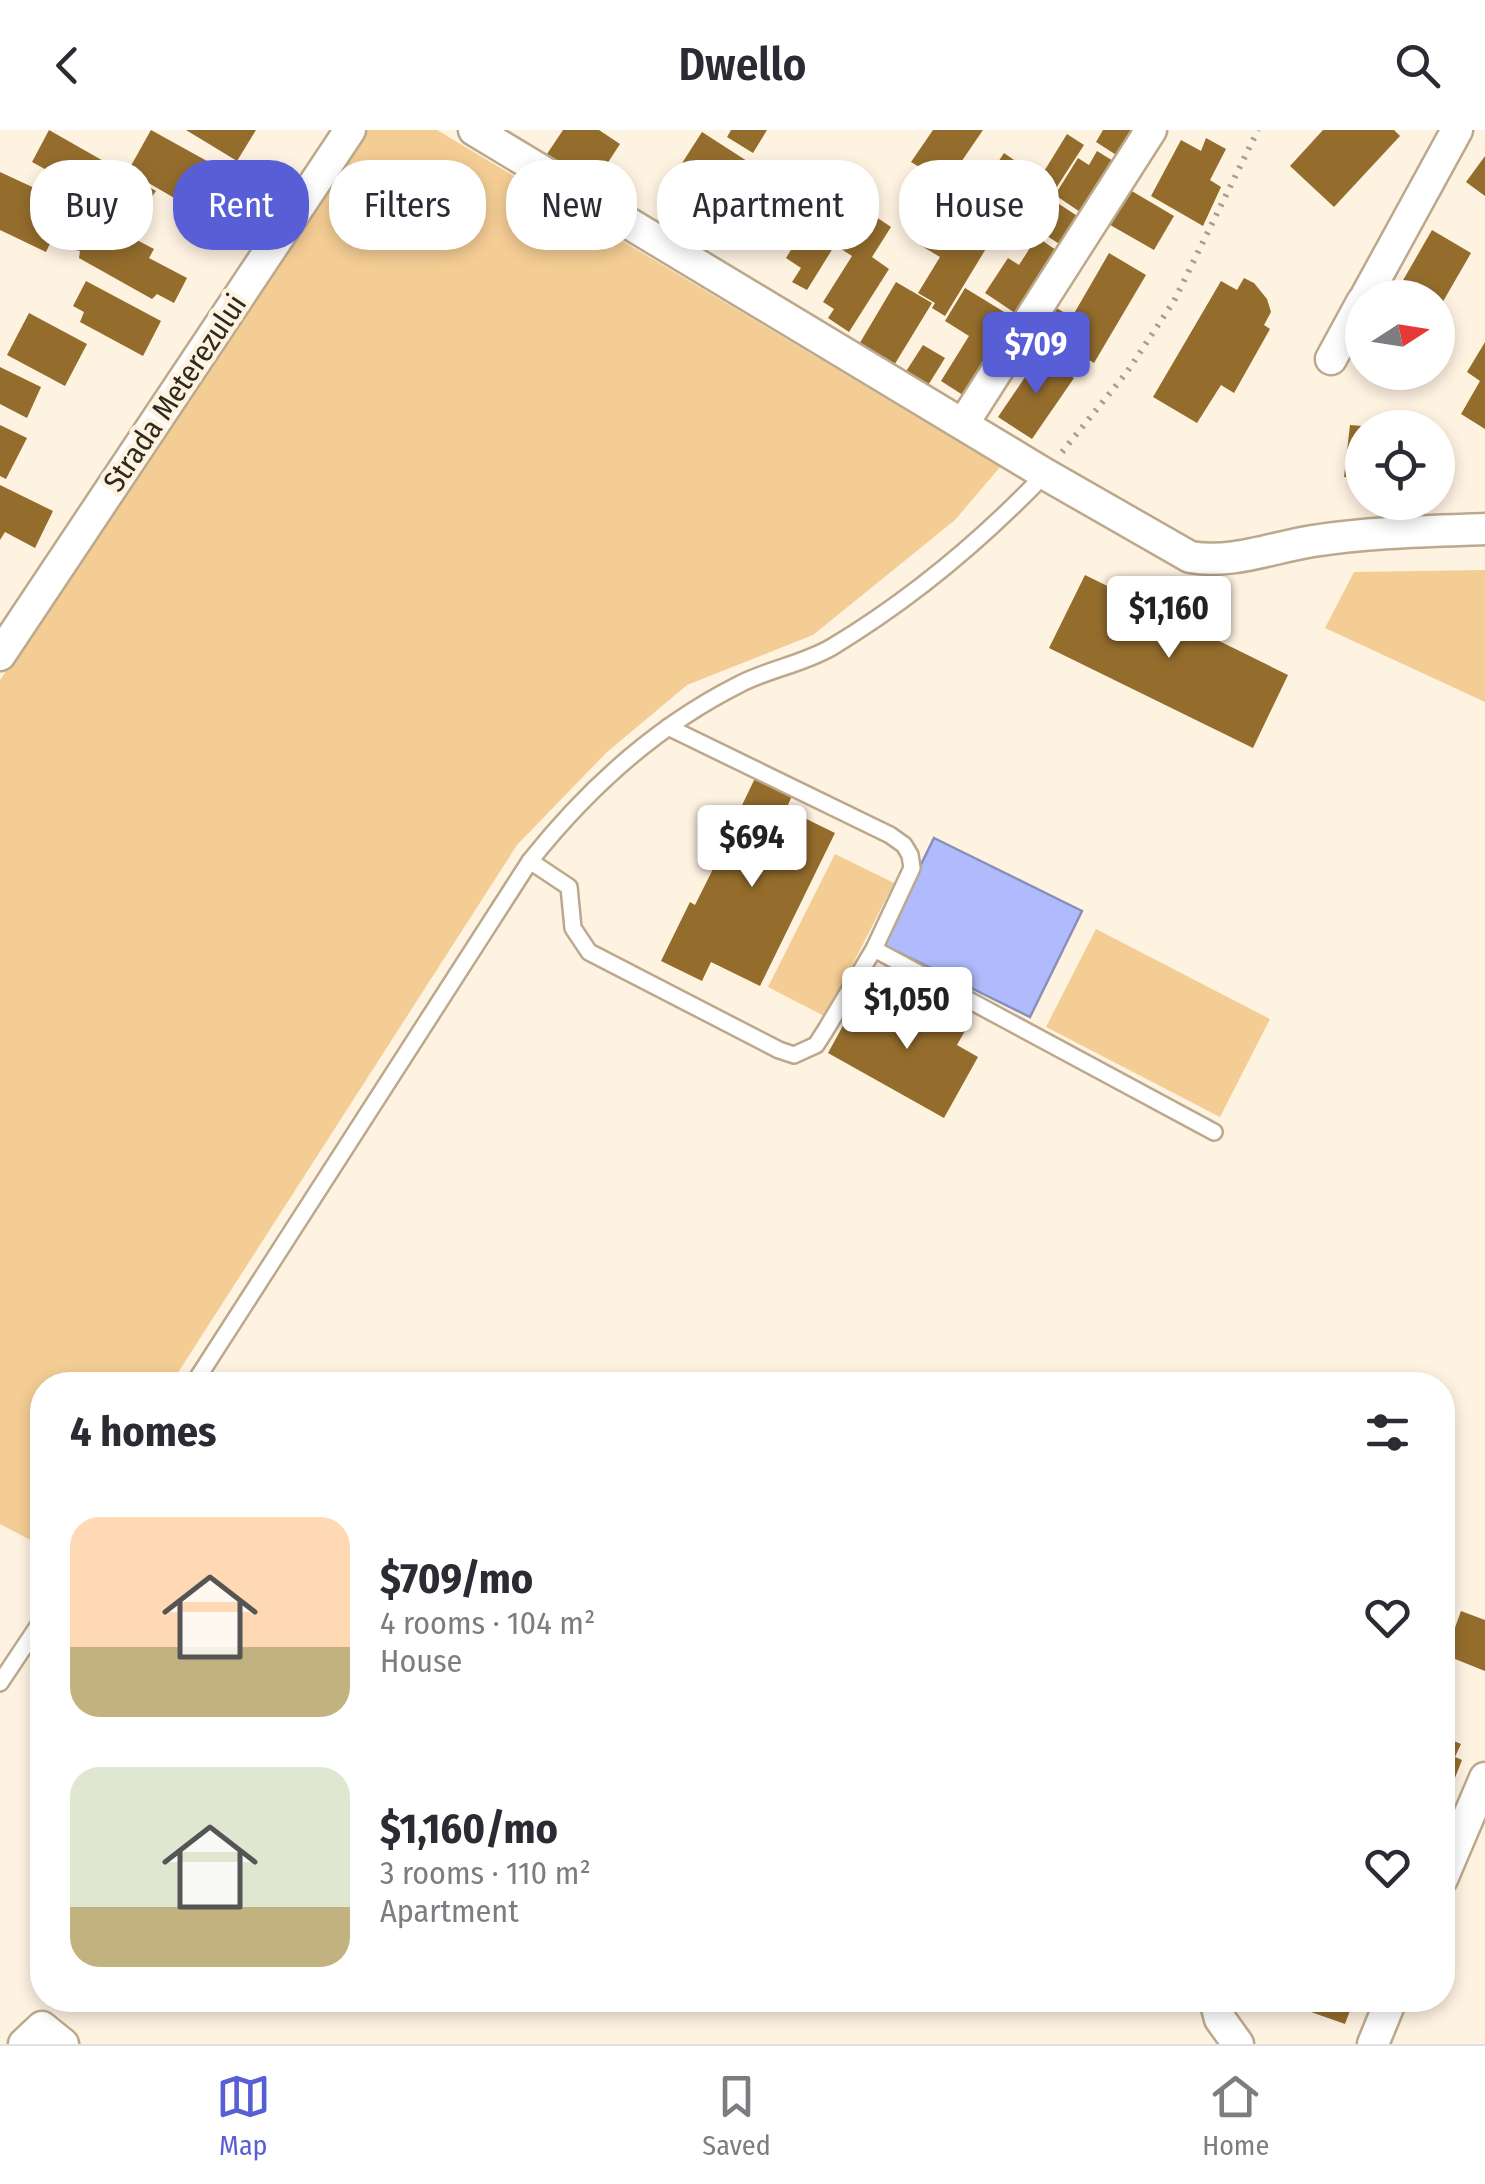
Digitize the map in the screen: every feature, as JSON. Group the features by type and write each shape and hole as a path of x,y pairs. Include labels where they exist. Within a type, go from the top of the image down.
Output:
{"street":[{"name":"Strada Meterezului","path":"0,655 350,130"},
{"path":"474,130 1190,557 1213,561 1343,537 1485,529"},
{"path":"962,424 1151,130"},
{"path":"1375,280 1458,130"},
{"path":"1331,359 1345,334"},
{"path":"1455,1848 1485,1778"},
{"path":"1218,2012 1238,2044"},
{"path":"1373,2044 1386,2012"},
{"path":"24,2044 42,2026 63,2044"}],"lane":[{"path":"202,1372 530,860 588,794 668,726 742,683 830,648 892,606 1002,520 1045,474"},
{"path":"530,860 568,887 573,928 588,952 779,1050 794,1054 816,1045 874,949 912,868 910,856 904,845 837,807 668,726"},
{"path":"874,949 1214,1132"},
{"path":"0,1683 30,1638"}],"path":[{"path":"1045,474 1127,372 1174,301 1258,130"}],"shaded area":[{"path":"368,130 437,130 506,171 506,250 637,250 1000,467 955,520 813,635 687,685 606,753 517,845 178,1372 30,1372 30,1540 0,1524 0,680 288,250 309,250 309,218 329,188 329,250 486,250 486,160 348,160"},
{"path":"1485,570 1485,702 1325,628 1354,572"},
{"path":"835,854 894,883 826,1017 768,987"},
{"path":"1096,929 1270,1019 1220,1117 1046,1027"}],"water":[{"path":"934,838 1082,911 1030,1017 882,944"}],"building":[{"path":"49,130 102,160 33,160"},
{"path":"151,130 205,160 173,160 173,197 153,186 153,160 134,160"},
{"path":"186,130 256,130 235,160"},
{"path":"563,130 599,130 620,144 610,160 556,160 547,154"},
{"path":"731,130 767,130 753,153 727,137"},
{"path":"933,130 983,130 962,160 912,160"},
{"path":"1103,130 1143,130 1121,158 1096,142"},
{"path":"1323,130 1394,130 1400,136 1334,207 1290,166"},
{"path":"702,132 745,160 684,160"},
{"path":"1067,134 1084,145 1059,184 1059,160 1051,160"},
{"path":"1206,138 1226,149 1210,180 1221,187 1203,226 1151,196 1181,140 1201,151"},
{"path":"1097,151 1118,164 1086,216 1059,198 1059,189 1078,158 1089,165"},
{"path":"1485,156 1485,196 1466,182"},
{"path":"0,172 30,186 30,244 0,230"},
{"path":"1125,187 1174,216 1154,250 1105,222"},
{"path":"1059,204 1082,219 1064,247 1059,244"},
{"path":"879,219 891,227 879,246"},
{"path":"1432,230 1471,253 1455,281 1403,280"},
{"path":"153,248 154,249 149,258 187,278 174,303 157,294 152,299 79,258 80,251 76,250"},
{"path":"791,250 832,250 807,290 792,282 801,268 786,258"},
{"path":"843,250 876,250 872,257 889,269 849,332 828,318 834,309 823,302 852,256"},
{"path":"928,250 985,250 945,316 932,308 935,303 918,293 940,257"},
{"path":"1029,250 1059,252 1018,315 985,293 1008,258 1019,265"},
{"path":"1109,253 1146,275 1094,363 1039,330 1053,306 1072,317"},
{"path":"1244,278 1254,283 1267,299 1271,312 1264,325 1270,329 1234,393 1221,385 1197,423 1153,397 1221,281 1237,290"},
{"path":"86,281 161,321 143,356 80,322 84,312 73,306"},
{"path":"896,282 932,303 893,367 858,346"},
{"path":"965,288 1014,318 966,397 941,381 969,336 945,321"},
{"path":"29,313 87,344 65,386 7,355"},
{"path":"1485,342 1485,429 1461,414 1480,381 1467,372"},
{"path":"923,345 945,358 927,387 905,373"},
{"path":"1040,355 1074,378 1032,439 998,417"},
{"path":"0,367 41,387 27,418 0,404"},
{"path":"0,425 27,438 6,479 0,476"},
{"path":"0,485 53,511 35,548 5,532 0,540"},
{"path":"1085,575 1288,675 1253,748 1049,648"},
{"path":"757,774 794,792 786,809 835,833 760,986 711,962 702,981 661,961 690,902 695,905 722,851 732,856 744,832 732,826"},
{"path":"861,993 906,1018 916,1001 966,1029 957,1045 978,1057 944,1118 828,1053"},
{"path":"1461,1611 1485,1620 1485,1671 1455,1659 1455,1628"},
{"path":"1455,1757 1462,1760 1455,1778"},
{"path":"1311,2012 1350,2012 1345,2024"}]}
